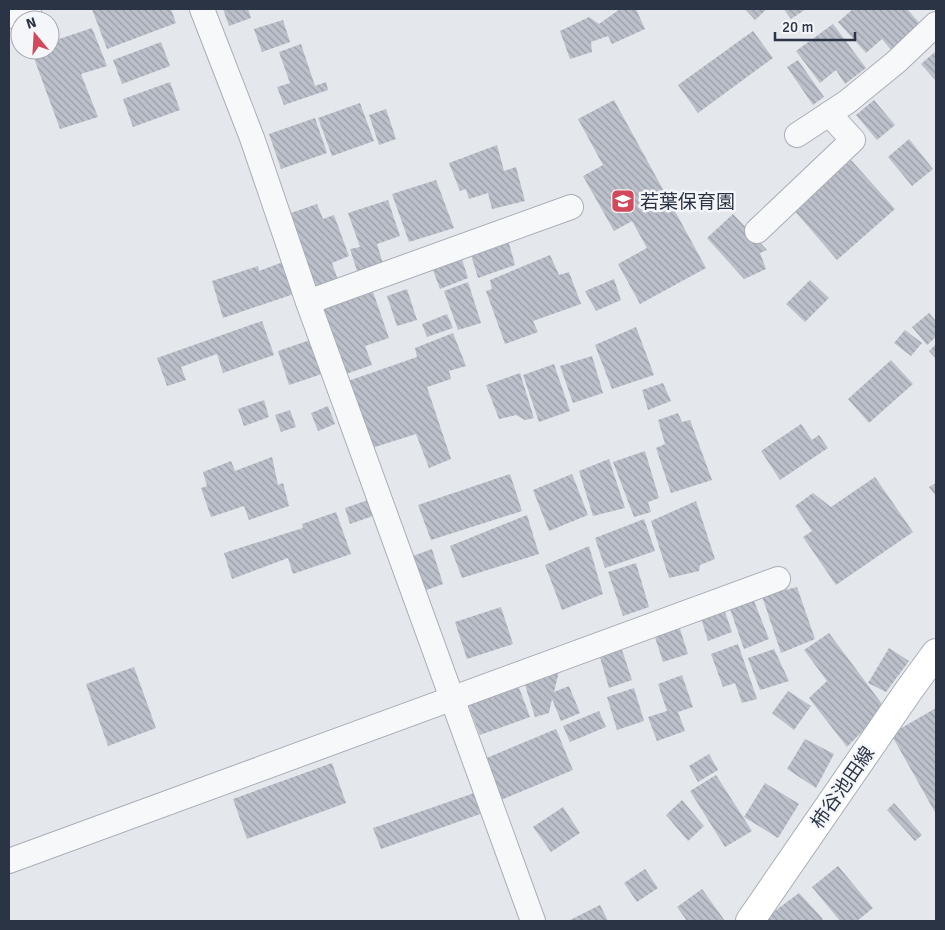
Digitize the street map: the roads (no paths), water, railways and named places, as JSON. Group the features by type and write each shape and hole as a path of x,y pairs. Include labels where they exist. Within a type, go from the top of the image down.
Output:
{"main road":[{"name":"柿谷池田線","path":"750,921 936,653"}],"street":[{"path":"9,16 30,9"},
{"path":"202,9 252,138 308,302 533,921"},
{"path":"798,135 846,102 896,62 936,24"},
{"path":"757,231 853,140 829,114"},
{"path":"308,302 571,207"},
{"path":"9,861 778,579"}],"place":[{"name":"若葉保育園","path":"623,201"}]}
